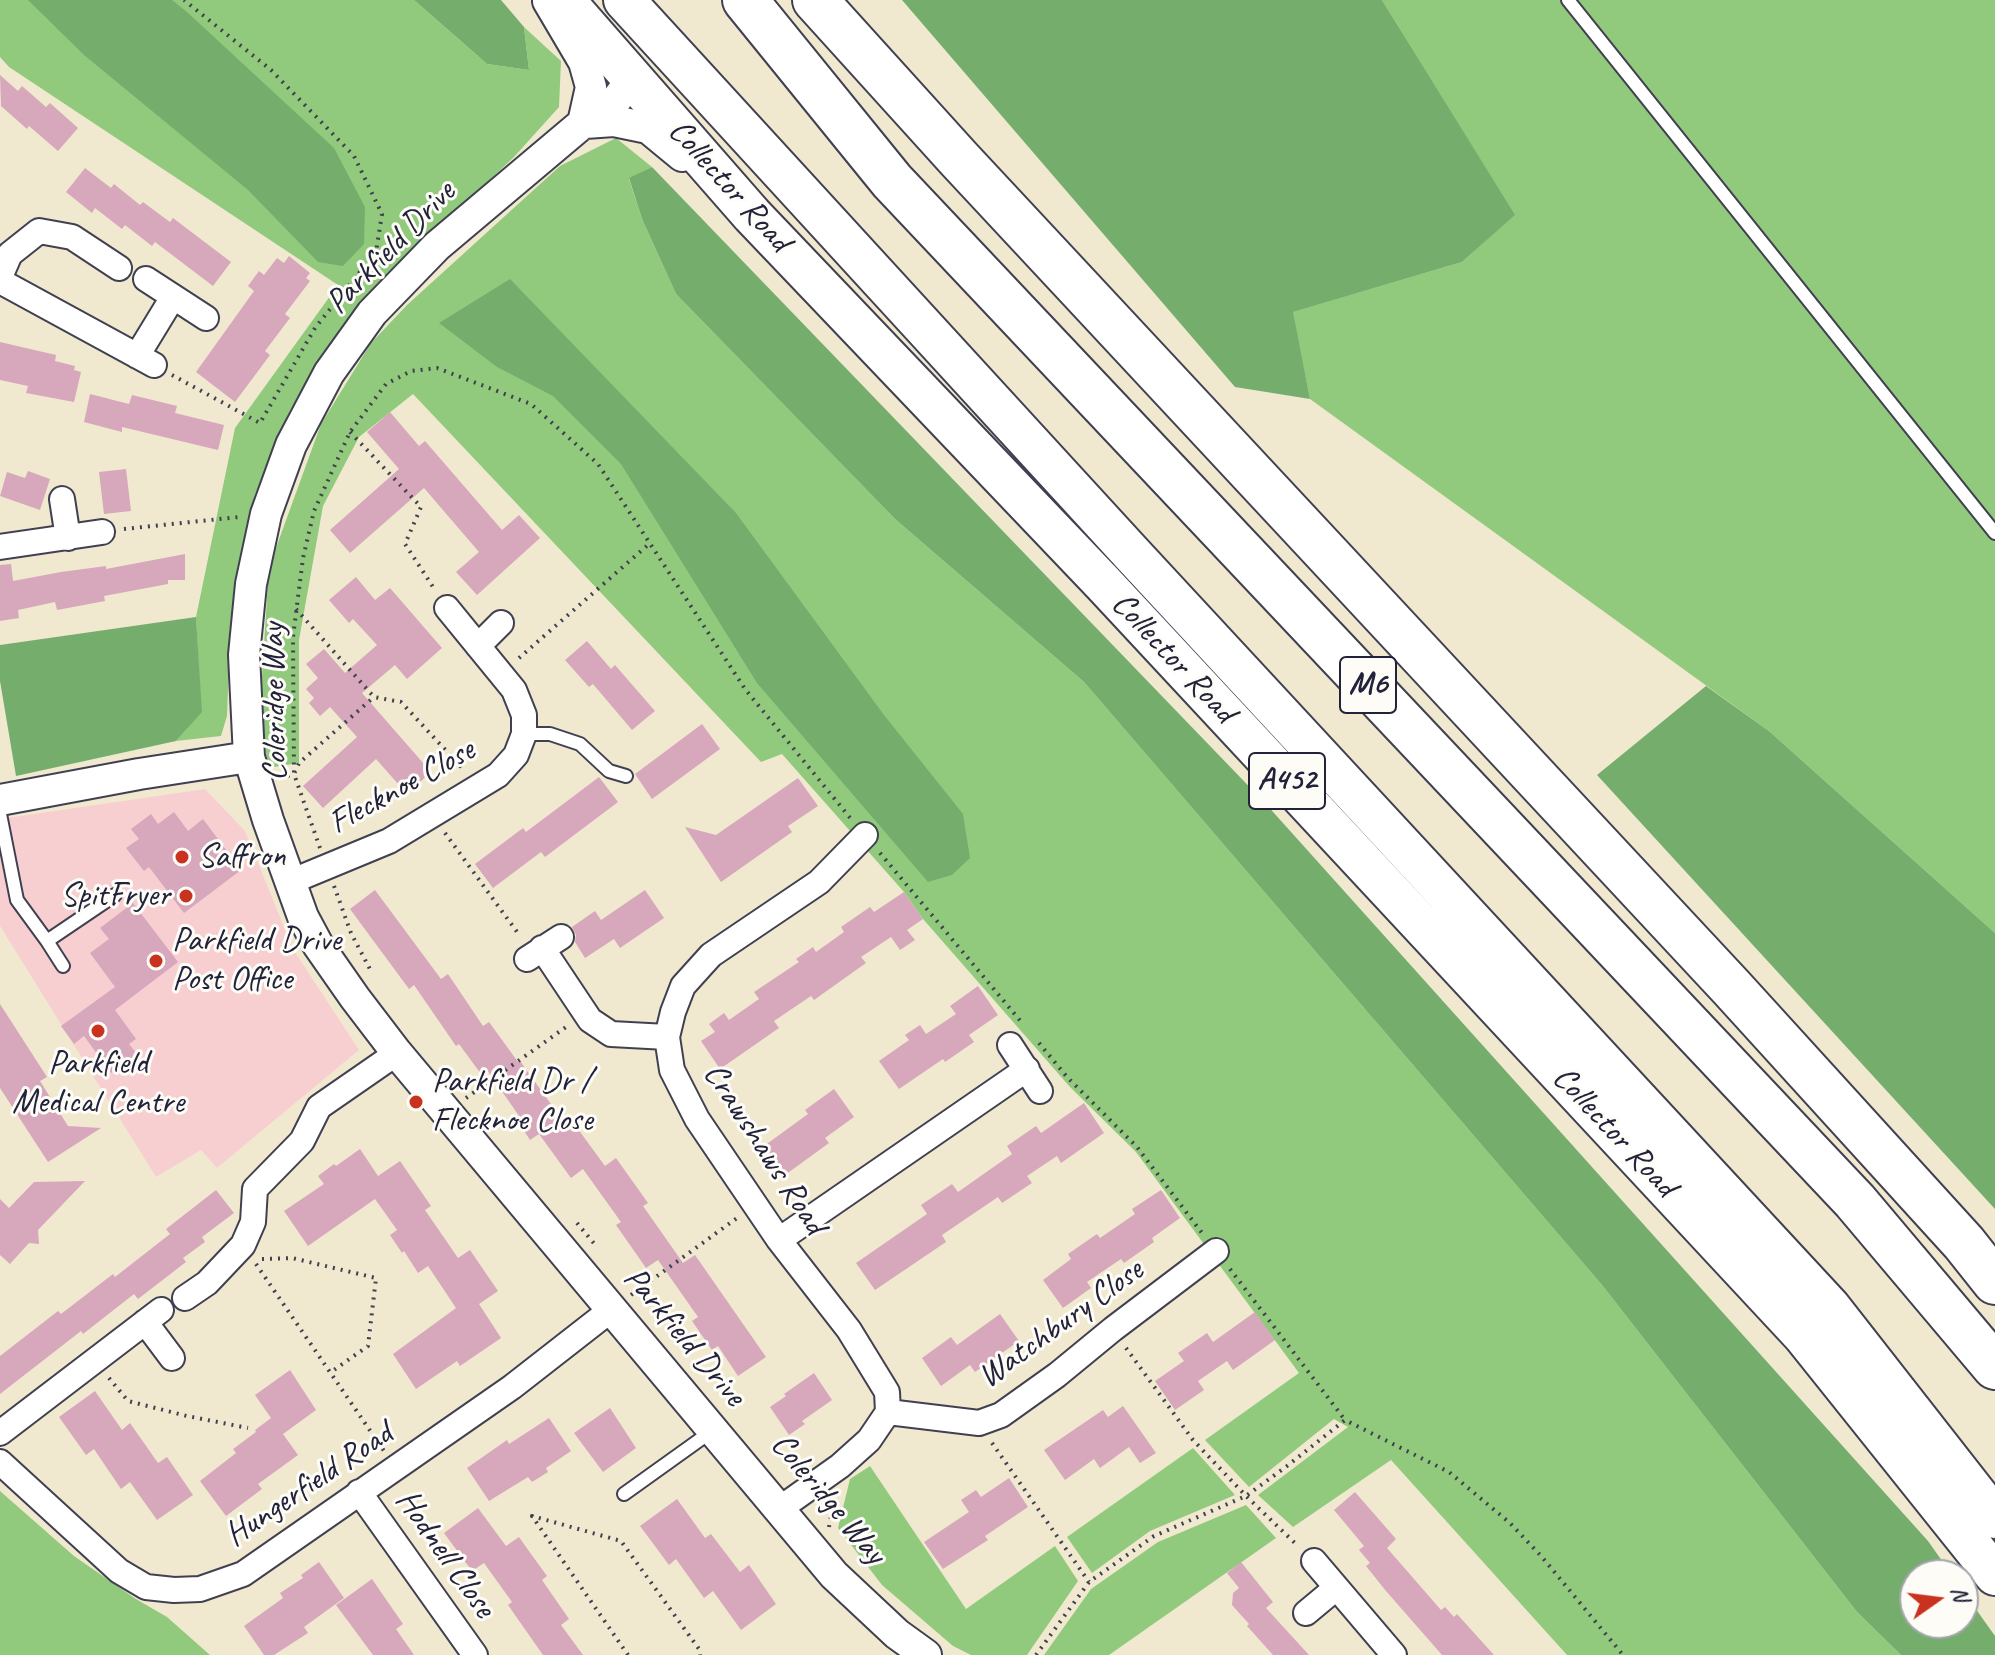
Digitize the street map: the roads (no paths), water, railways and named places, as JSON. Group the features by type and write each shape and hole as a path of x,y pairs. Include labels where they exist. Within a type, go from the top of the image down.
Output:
{"highway":[{"name":"Collector Road","path":"564,0 752,215 1103,583 1803,1335 1995,1575"},
{"path":"592,0 625,38 633,63 632,79"},
{"name":"Collector Road","path":"624,0 1830,1307 1995,1518"},
{"name":"M6","path":"745,0 892,181 1855,1201 1995,1367"},
{"name":"M6","path":"815,0 959,159 1721,976 1964,1243 1995,1282"}],"street":[{"path":"547,0 584,62 591,87 583,123 614,121 648,128 752,215"},
{"name":"Parkfield Drive","path":"632,79 613,104 583,123 437,246 372,313 329,373 291,445 266,514 251,584 244,655 253,771 303,917 318,945 397,1053 712,1431 785,1505 834,1575 897,1634 926,1655"},
{"path":"119,268 72,237 39,231 10,254 0,279 145,360 173,297"},
{"path":"146,279 206,318"},
{"path":"62,499 68,538"},
{"path":"0,547 102,532"},
{"path":"447,608 514,690 524,715 524,734"},
{"path":"478,646 501,623"},
{"name":"Flecknoe Close","path":"290,882 389,841 498,775 516,755 524,734"},
{"path":"0,800 139,774 253,771"},
{"name":"Crawshaws Road","path":"865,835 819,882 711,955 683,986 667,1037 672,1070 697,1119 779,1240 856,1342 887,1392 888,1412"},
{"path":"541,949 585,1014 611,1034 667,1037"},
{"path":"1018,1037 1027,1069 1040,1091"},
{"path":"185,1298 214,1292 243,1245 253,1222 255,1189 302,1141 319,1107 397,1053"},
{"path":"779,1240 1027,1069"},
{"name":"Watchbury Close","path":"888,1412 979,1423 1001,1415 1216,1251"},
{"name":"Hungerfield Road","path":"0,1462 119,1571 146,1587 200,1589 243,1574 512,1387 612,1309"},
{"path":"0,1433 153,1316 172,1358"},
{"path":"785,1505 840,1466 869,1440 888,1412"},
{"name":"Hodnell Close","path":"359,1492 475,1655"},
{"path":"1314,1561 1394,1655"},
{"path":"1306,1613 1336,1588"}],"lane":[{"path":"1568,0 1995,533"},
{"path":"524,734 550,734 580,744 609,771 626,776"},
{"path":"0,814 17,900 63,966"},
{"path":"47,941 115,895"},
{"path":"624,1494 712,1431"}],"place":[{"name":"Saffron","path":"182,857"},
{"name":"SpitFryer","path":"186,896"},
{"name":"Parkfield Drive Post Office","path":"156,961"},
{"name":"Parkfield Medical Centre","path":"98,1031"},
{"name":"Parkfield Dr / Flecknoe Close","path":"416,1102"}]}
